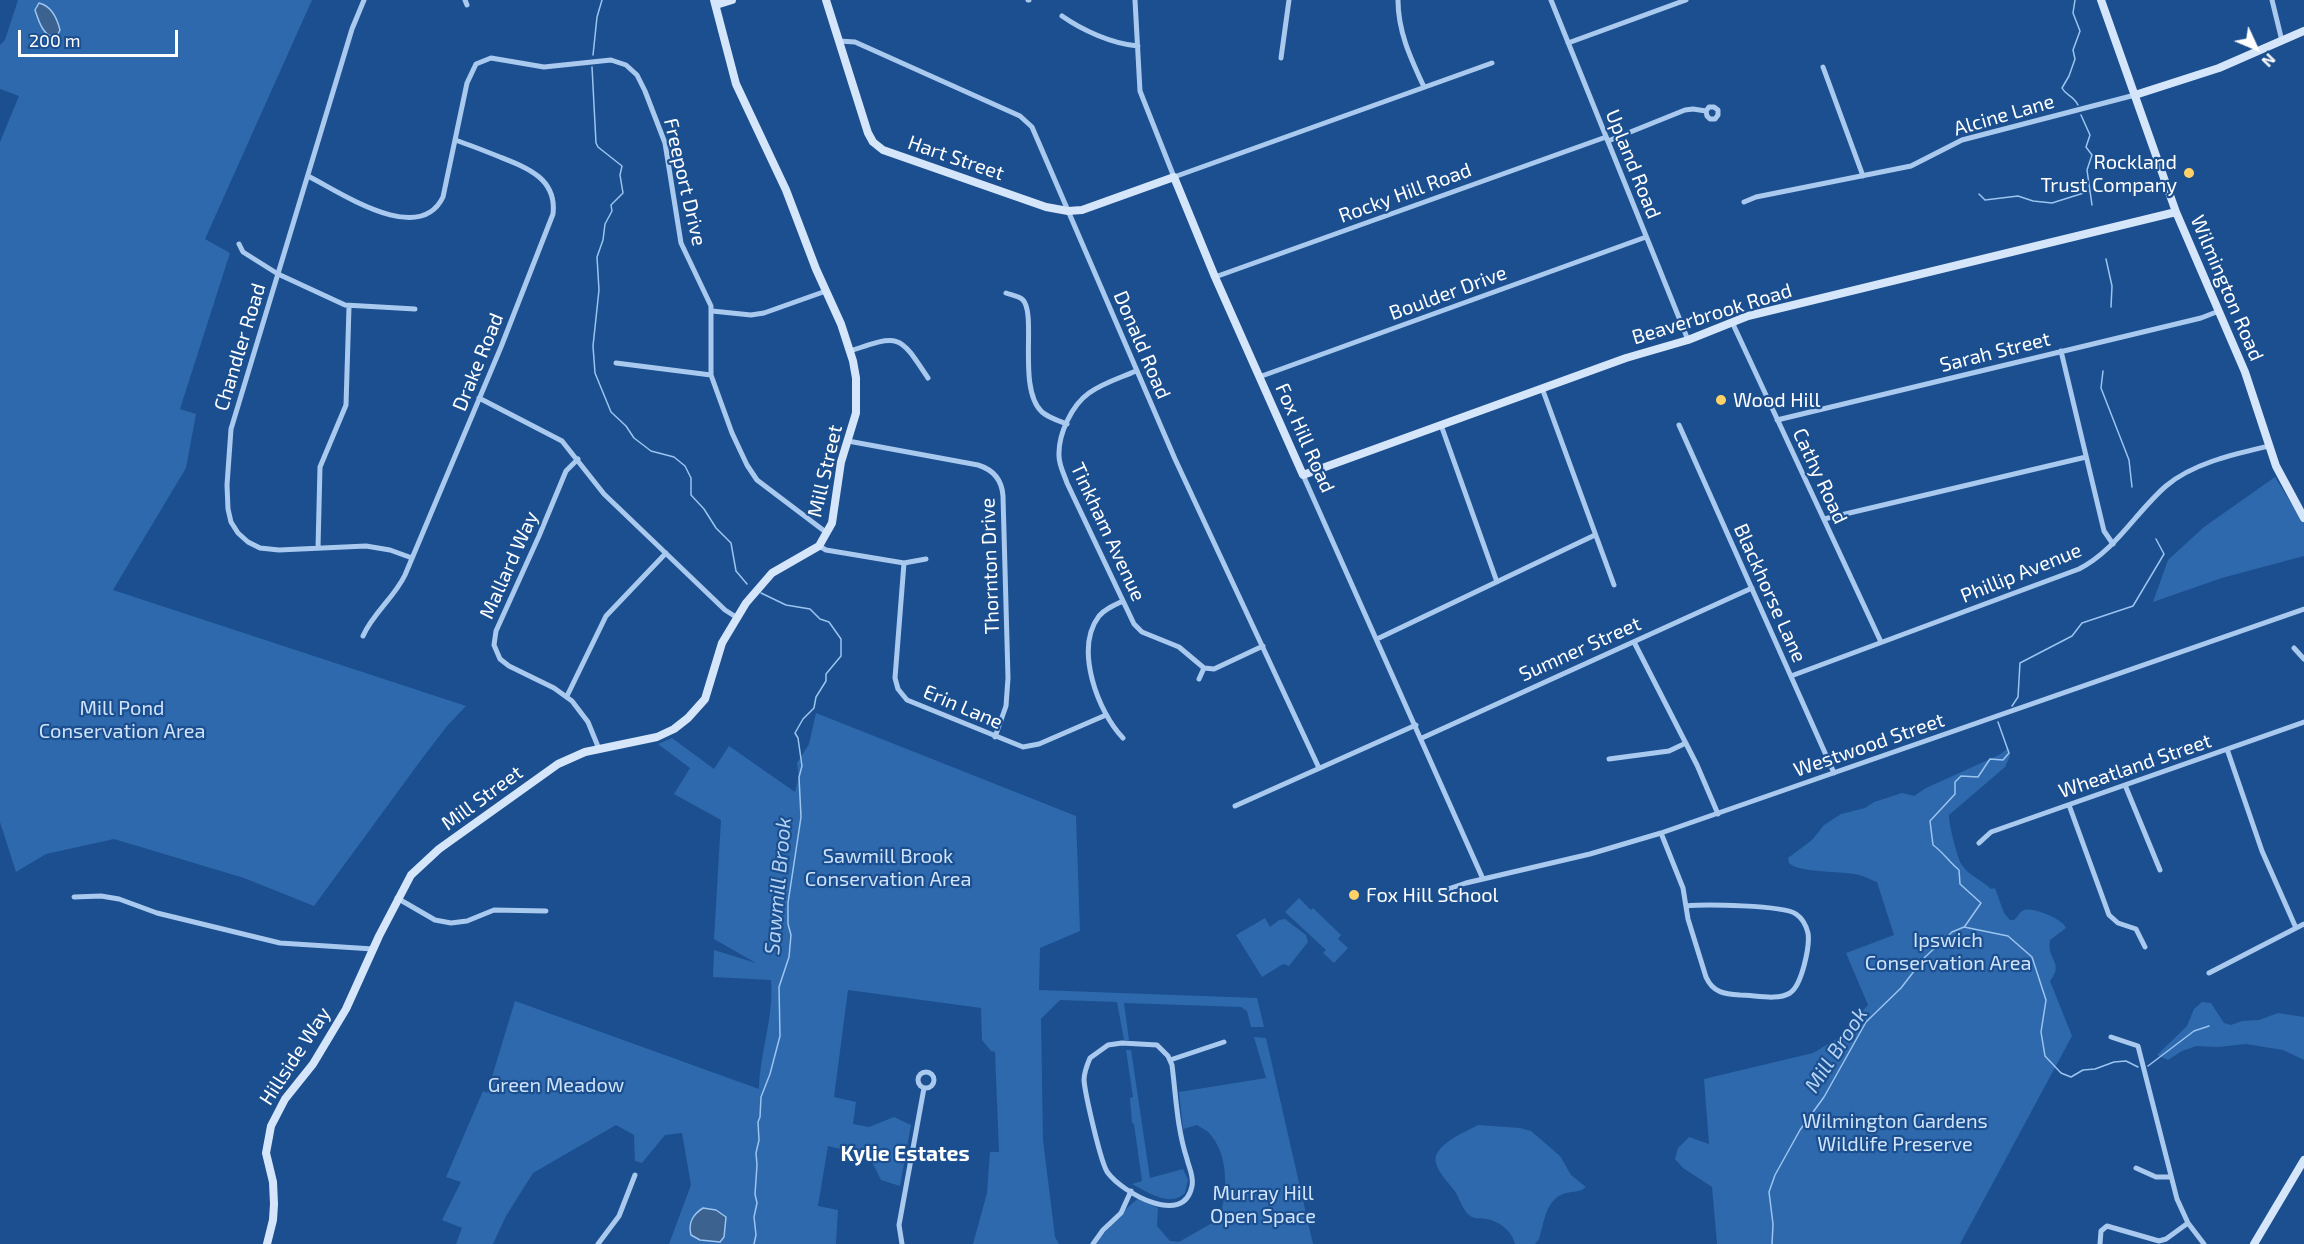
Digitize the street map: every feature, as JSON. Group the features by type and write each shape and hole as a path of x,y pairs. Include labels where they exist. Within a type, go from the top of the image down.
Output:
{"street":[{"name":"Chandler Road","path":"364,0 352,29 231,429 228,509 235,530 244,540 256,547 279,550 366,546 390,550 412,558"},
{"path":"715,3 732,0"},
{"name":"Hart Street","path":"826,0 868,133 878,146 886,151 1046,207 1068,211 1085,209 1174,177"},
{"name":"Fox Hill Road","path":"1135,0 1140,91 1174,177 1215,277 1484,879"},
{"path":"1281,58 1288,0"},
{"path":"1398,0 1403,38 1424,87"},
{"name":"Upland Road","path":"1551,0 1688,340"},
{"path":"1568,43 1686,0"},
{"name":"Wilmington Road","path":"2101,0 2176,212 2245,372 2281,478 2303,514"},
{"path":"2272,0 2282,41"},
{"name":"Mill Street","path":"368,960 397,898 411,875 439,849 558,764 599,749 657,737 679,726 693,714 707,695 720,649 736,617 772,573 819,546 834,516 841,462 857,405 856,378 850,351 838,315 816,270 786,190 736,84 715,3"},
{"path":"1062,16 1071,23 1115,42 1138,46"},
{"path":"2134,95 2205,73 2304,31"},
{"name":"Donald Road","path":"839,41 855,42 1024,119 1034,130 1136,371 1319,768"},
{"name":"Freeport Drive","path":"455,140 467,80 472,68 480,60 494,58 547,67 607,60 629,67 642,84 662,135 681,243 705,291 712,311 711,375 732,433 752,473 765,487 827,533"},
{"path":"1174,177 1492,63"},
{"path":"1823,68 1863,176"},
{"name":"Alcine Lane","path":"1744,202 1756,197 1914,165 1956,142 2134,95"},
{"name":"Rocky Hill Road","path":"1215,277 1685,110 1706,111"},
{"path":"308,176 370,208 401,217 419,218 434,211 442,200 455,140"},
{"name":"Drake Road","path":"363,636 369,624 396,592 412,558 552,218 554,202 548,186 534,172 455,140"},
{"name":"Beaverbrook Road","path":"1303,475 1626,358 1688,340 1749,316 2176,212"},
{"name":"Boulder Drive","path":"1259,376 1646,237"},
{"path":"239,244 243,252 278,274 349,307 415,309"},
{"path":"712,311 751,315 764,313 826,291"},
{"path":"1006,293 1022,300 1027,310 1028,371 1036,404 1044,414 1067,424"},
{"path":"318,548 320,467 346,405 349,307"},
{"name":"Sarah Street","path":"1778,420 2201,318 2219,311"},
{"name":"Cathy Road","path":"1732,322 1881,642"},
{"path":"850,351 886,339 896,341 912,354 928,378"},
{"path":"2061,351 2104,532 2113,544"},
{"path":"616,363 711,375"},
{"name":"Tinkham Avenue","path":"1136,371 1096,389 1085,396 1075,407 1060,445 1060,464 1123,601 1139,630 1179,647 1203,669"},
{"path":"1542,388 1614,585"},
{"path":"479,398 554,435 565,444 604,494 725,610 736,617"},
{"path":"1441,425 1497,582"},
{"name":"Blackhorse Lane","path":"1679,425 1834,773"},
{"name":"Thornton Drive","path":"848,441 978,465 990,470 998,478 1003,496 1008,678 1006,706 995,737"},
{"name":"Phillip Avenue","path":"1791,676 2079,569 2100,556 2113,544 2156,496 2177,478 2217,461 2269,446"},
{"path":"1824,519 2086,457"},
{"name":"Mallard Way","path":"578,459 566,472 496,631 494,642 497,655 504,663 554,688 567,696 580,709 599,749"},
{"path":"1377,639 1595,535"},
{"path":"819,546 826,550 904,563 926,559"},
{"path":"567,696 606,616 666,553"},
{"name":"Erin Lane","path":"904,563 895,674 898,688 913,704 1016,745 1033,746 1106,714"},
{"name":"Sumner Street","path":"1422,738 1752,588"},
{"path":"1123,601 1103,613 1094,625 1091,634 1091,680 1112,727 1123,738"},
{"name":"Westwood Street","path":"1439,892 1590,854 1661,833 2304,609"},
{"path":"1634,642 1686,743 1718,814"},
{"path":"1199,679 1203,669 1214,669 1263,646"},
{"path":"2294,648 2304,659"},
{"name":"Wheatland Street","path":"1979,843 1991,832 2304,722"},
{"path":"1235,806 1416,724"},
{"path":"1609,759 1673,750 1686,743"},
{"path":"2227,749 2262,851 2296,928"},
{"path":"2125,785 2160,870"},
{"path":"2069,805 2109,915 2118,923 2136,929 2145,947"},
{"path":"1661,833 1683,888 1688,920 1707,980 1714,989 1728,994 1779,996 1787,994 1796,987 1800,980 1808,937 1805,924 1796,914 1780,908 1686,906"},
{"path":"74,897 101,896 119,899 157,913 280,942 373,949"},
{"path":"397,898 427,916 445,923 467,921 496,910 546,911"},
{"path":"2209,973 2304,924"},
{"name":"Hillside Way","path":"267,1244 275,1198 266,1153 271,1126 285,1099 312,1066 328,1040 346,1009 368,960"},
{"path":"2111,1037 2138,1046 2178,1203 2188,1223 2204,1244"},
{"path":"1170,1060 1224,1042"},
{"path":"1122,1043 1157,1045 1170,1060 1173,1065 1177,1122 1193,1177 1192,1187 1185,1200 1171,1206 1161,1206 1112,1179 1103,1163 1084,1080 1090,1058 1108,1045 1122,1043"},
{"path":"902,1244 899,1225 924,1088"},
{"path":"2254,1244 2303,1165"},
{"path":"2136,1168 2156,1177 2171,1177"},
{"path":"598,1244 619,1216 635,1175"},
{"path":"1093,1244 1102,1230 1121,1213 1131,1191"},
{"path":"2100,1244 2101,1231 2104,1226 2159,1241 2188,1223"}],"green space":[{"name":"Mill Pond Conservation Area","path":"18,0 312,0 205,239 230,253 180,409 196,414 186,468 113,590 466,706 421,760 314,906 244,878 114,839 46,854 16,872 0,822 0,142 19,96 0,89 0,45 5,40"},
{"path":"2275,477 2304,524 2304,556 2222,578 2153,602 2168,560 2204,527"},
{"path":"816,713 1076,816 1080,931 1040,948 1039,990 1257,998 1264,1027 1251,1027 1247,1011 1241,1007 1124,1003 1129,1040 1124,1040 1117,1002 1060,1000 1041,1019 1043,1140 1055,1237 1059,1244 973,1244 987,1193 990,1152 999,1152 995,1052 991,1051 982,1040 981,1008 848,990 834,1097 856,1102 853,1124 869,1127 894,1117 911,1125 900,1186 881,1180 869,1156 828,1146 818,1206 838,1210 836,1244 669,1244 691,1185 682,1133 665,1135 642,1163 635,1161 634,1135 616,1125 533,1173 506,1216 493,1244 456,1244 462,1228 442,1220 461,1182 446,1177 483,1091 487,1093 515,1001 759,1089 771,1007 771,980 713,977 714,950 756,963 714,939 721,820 674,794 690,768 658,744 672,738 714,769 729,746 795,792 799,777 797,763 809,744"},
{"name":"Wilmington Gardens Wildlife Preserve","path":"2009,749 2010,756 2005,767 1949,815 1952,832 1962,865 1991,889 1995,888 2004,913 2010,920 2014,920 2024,910 2034,910 2054,918 2066,928 2050,940 2050,952 2056,969 2050,981 2072,1036 1960,1244 1717,1244 1712,1187 1683,1168 1675,1159 1678,1148 1689,1137 1709,1144 1704,1079 1813,1053 1838,1038 1868,1005 1846,953 1894,935 1877,882 1864,876 1802,869 1789,863 1788,858 1812,840 1824,825 1841,814 1865,808 1874,802 1902,793 1914,796"},
{"path":"1299,898 1341,935 1338,939 1348,948 1334,963 1323,953 1326,950 1285,912"},
{"path":"1265,918 1270,927 1279,920 1285,919 1306,935 1308,942 1289,966 1283,964 1262,977 1236,935"},
{"path":"2202,1002 2211,1003 2224,1023 2231,1025 2242,1021 2259,1020 2278,1013 2304,1017 2304,1060 2283,1050 2246,1044 2218,1047 2196,1046 2168,1060 2157,1055 2187,1026 2194,1009"},
{"name":"Murray Hill Open Space","path":"1254,1037 1266,1038 1313,1244 1097,1244 1116,1220 1138,1199 1158,1208 1157,1226 1170,1241 1179,1242 1219,1219 1225,1186 1220,1152 1208,1132 1197,1125 1183,1129 1179,1092 1266,1078"},
{"path":"1126,1050 1131,1050 1150,1178 1183,1169 1188,1180 1185,1193 1179,1197 1165,1199 1132,1184 1142,1181 1134,1124 1132,1123 1130,1098 1133,1097"},
{"path":"1478,1125 1531,1131 1560,1156 1571,1175 1586,1187 1563,1194 1552,1202 1539,1239 1535,1244 1515,1244 1508,1231 1500,1224 1469,1215 1437,1167 1436,1157 1444,1145"}],"shaded area":[{"path":"39,3 51,10 55,17 60,30 56,38 48,34 40,24 35,10"},
{"path":"703,1208 716,1210 726,1217 724,1237 720,1242 700,1240 691,1235 692,1220"}],"waterway":[{"name":"Sawmill Brook","path":"593,55 597,17 602,0"},
{"path":"2075,0 2073,13 2080,31 2073,50 2075,59 2062,88 2078,105"},
{"name":"Sawmill Brook","path":"592,67 596,143 622,166 620,175 623,193 611,205 612,211 605,224 603,240 597,257 599,290 593,346 595,373 611,412 626,426 634,438 651,451 674,457 685,466 691,478 691,495 704,509 716,528 731,543 736,571 747,584"},
{"path":"2081,115 2090,135 2086,147 2092,155 2087,170 2092,205"},
{"path":"1979,194 1985,200 2018,196 2033,201 2052,203 2090,191"},
{"path":"2106,259 2112,286 2111,307"},
{"path":"2103,371 2101,388 2129,460 2132,487"},
{"path":"2012,706 2018,697 2020,663 2072,636 2082,623 2133,606 2164,554 2156,539"},
{"name":"Sawmill Brook","path":"754,1244 758,1122 761,1097 780,1036 779,987 789,957 791,935 788,924 788,903 801,817 799,777 802,766 798,738 795,733 803,719 814,708 816,697 826,681 826,674 841,656 841,639 829,622 820,619 810,609 786,605 761,593"},
{"path":"1965,926 1981,903 1960,884 1959,870 1933,845 1930,821 1955,794 1955,782 1961,776 1978,777 1990,759 2003,760 2009,753 1998,722"},
{"name":"Mill Brook","path":"1772,1244 1773,1224 1769,1192 1775,1175 1800,1130 1824,1097 1866,1022 1901,988 1925,957 1952,932 1964,927 2008,936 2032,957 2046,1000 2041,1032 2045,1056 2061,1073 2071,1077 2083,1070 2126,1061 2138,1067"},
{"name":"Mill Brook","path":"2148,1066 2194,1031 2209,1026"}],"place":[{"name":"Rockland Trust Company","path":"2189,173"},
{"name":"Wood Hill","path":"1721,400"},
{"name":"Fox Hill School","path":"1354,895"}],"district":[{"name":"Kylie Estates","path":"905,1154"}],"park label":[{"name":"Sawmill Brook Conservation Area","path":"888,868"},
{"name":"Ipswich Conservation Area","path":"1948,952"},
{"name":"Green Meadow","path":"556,1085"}]}
